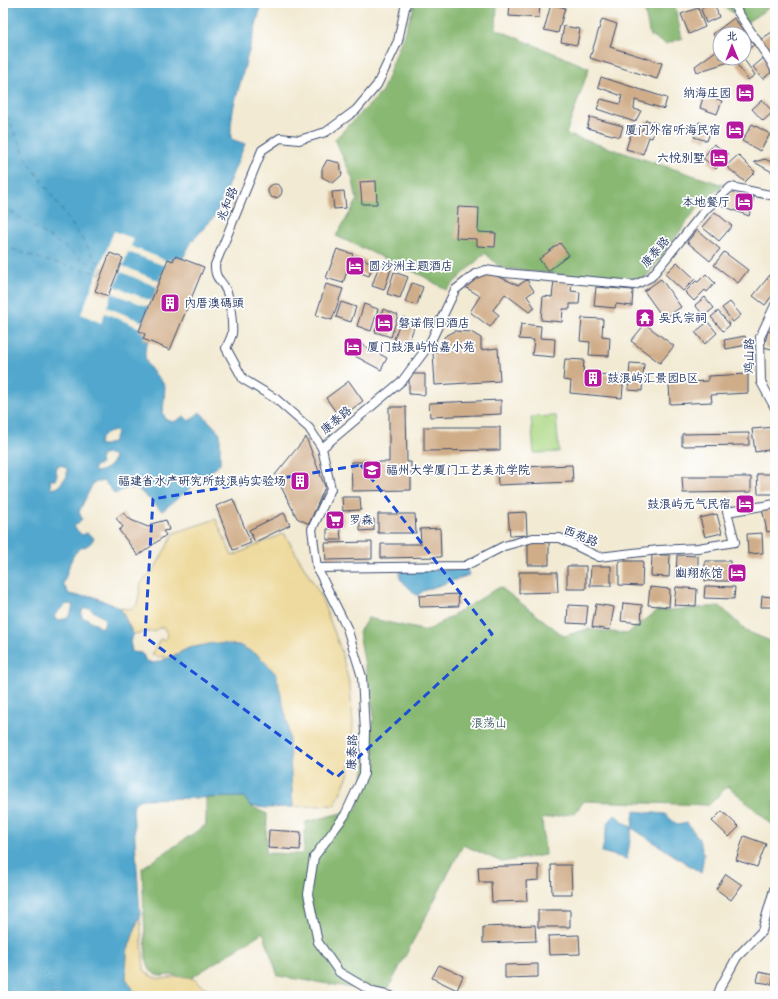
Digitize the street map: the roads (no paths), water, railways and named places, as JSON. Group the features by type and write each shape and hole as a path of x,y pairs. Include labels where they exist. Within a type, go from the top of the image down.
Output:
{"street":[{"name":"兆和路","path":"322,448 309,428 276,399 243,379 226,348 232,334 231,314 226,289 218,279 214,265 262,150 280,138 299,140 326,132 356,110 377,85 398,41 406,3"},
{"path":"732,3 775,70"},
{"name":"康泰路","path":"392,996 373,992 339,972 318,942 308,894 314,857 345,815 364,774 365,732 362,677 347,628 317,568 312,529 332,489 322,448 403,380 430,345 455,290 475,274 486,270 634,285 651,277 706,209 731,187 775,196"},
{"name":"鸡山路","path":"775,305 760,337 761,382 775,408"},
{"name":"西苑路","path":"317,568 465,566 504,546 533,538 560,538 599,557 659,550 698,548 735,542 727,512 775,504"},
{"path":"718,996 721,986 737,957 762,931 775,886"}],"water":[{"path":"3,3 262,3 233,109 231,139 245,144 215,216 192,241 184,256 146,346 145,353 145,359 150,368 165,386 163,413 166,420 174,422 184,416 189,421 200,412 220,433 220,464 162,511 137,488 124,489 115,494 104,481 93,483 79,512 82,519 74,527 82,535 87,533 94,538 87,546 79,549 75,554 63,584 69,594 78,596 92,596 120,608 133,634 130,641 132,652 142,653 146,661 154,663 189,648 214,643 239,645 258,655 276,674 288,725 293,807 267,808 250,806 244,797 141,799 135,802 133,809 140,915 127,952 126,978 137,996 3,996","holes":["116,431 117,433 113,442 106,445 99,445 102,436","111,454 114,457 112,463 108,468 95,472 95,466 101,464 100,460 102,455","58,465 64,466 67,469 67,476 57,488 51,489 50,480 55,480 57,475 56,470","67,604 73,605 71,613 66,619 56,620 54,616","89,608 105,619 104,626 100,628 94,622 90,622 88,619 83,618 81,614 83,609"]},
{"path":"467,569 469,575 423,591 417,596 400,579 400,570"},
{"path":"634,811 665,814 677,825 687,823 698,837 704,854 701,873 632,828"},
{"path":"615,815 632,828 627,859 602,852 608,823"}],"place":[{"name":"纳海庄园","path":"745,93"},
{"name":"厦门外宿听海民宿","path":"735,130"},
{"name":"六悦别墅","path":"719,158"},
{"name":"本地餐厅","path":"744,202"},
{"name":"圆沙洲主题酒店","path":"355,266"},
{"name":"內厝澳碼頭","path":"170,303"},
{"name":"吴氏宗祠","path":"645,318"},
{"name":"磐诺假日酒店","path":"384,323"},
{"name":"厦门鼓浪屿怡嘉小苑","path":"353,347"},
{"name":"鼓浪屿汇景园B区","path":"593,378"},
{"name":"福州大学厦门工艺美术学院","path":"372,470"},
{"name":"福建省水产研究所鼓浪屿实验场","path":"300,481"},
{"name":"鼓浪屿元气民宿","path":"745,504"},
{"name":"罗森","path":"335,520"},
{"name":"幽翔旅馆","path":"737,573"}],"park label":[{"name":"浪荡山","path":"489,723"}]}
